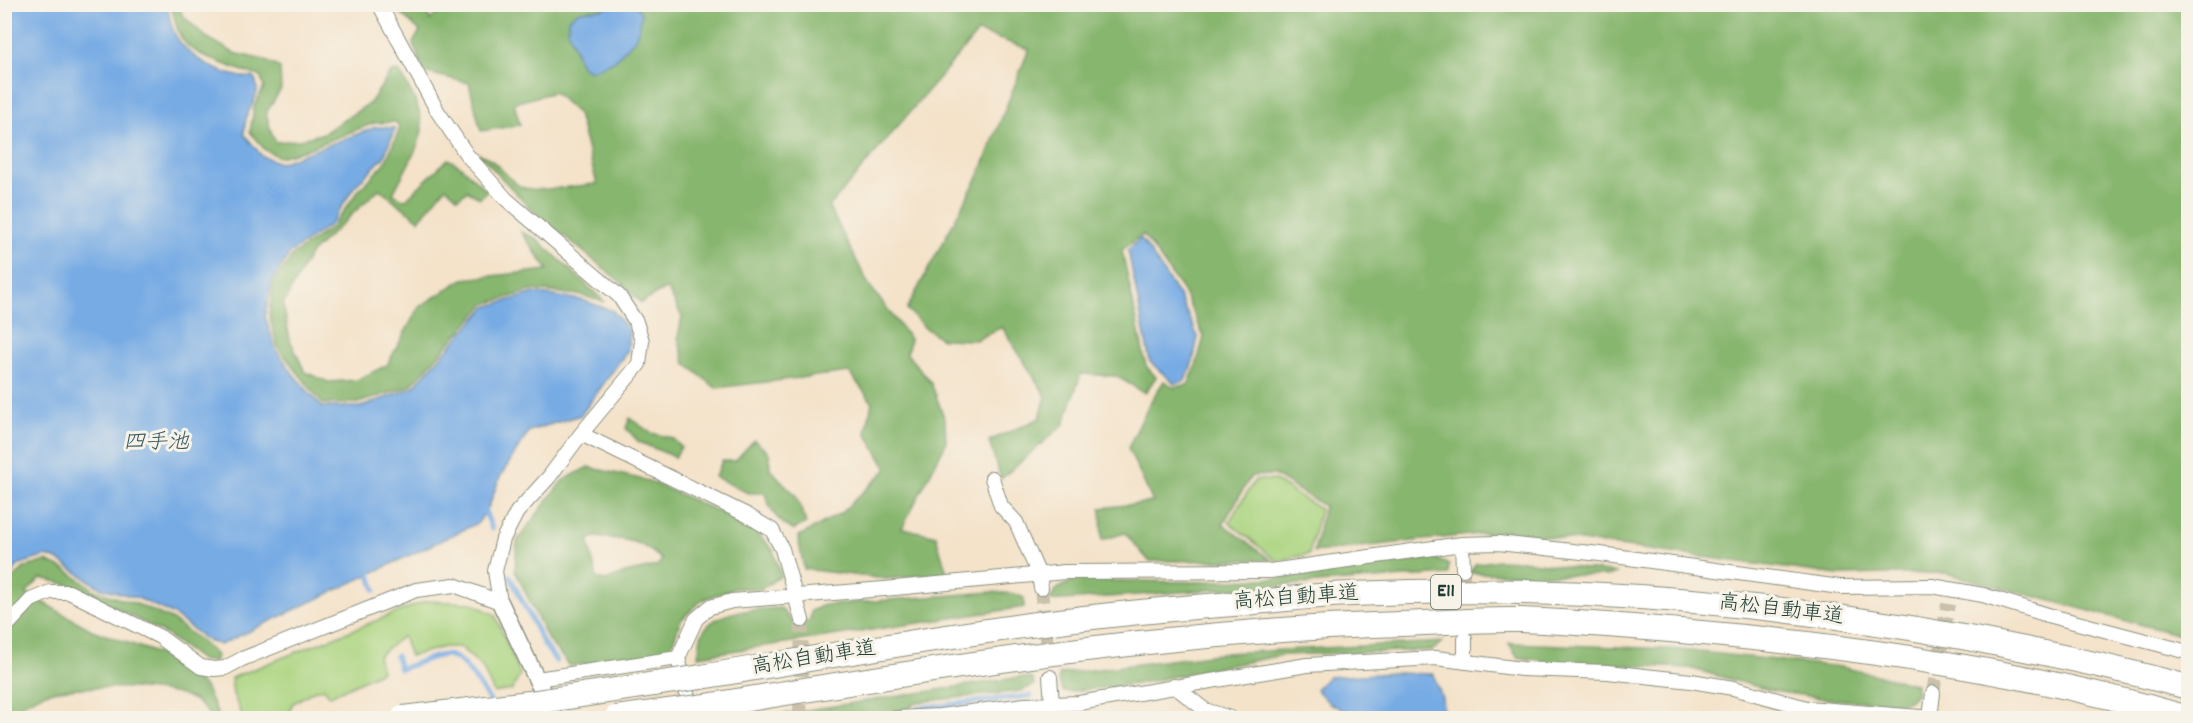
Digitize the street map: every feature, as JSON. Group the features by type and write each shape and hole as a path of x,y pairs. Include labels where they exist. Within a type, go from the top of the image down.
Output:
{"highway":[{"name":"高松自動車道","path":"403,718 529,703 1044,623 1351,594 1520,591 1680,598 1847,619 2021,648 2188,687"},
{"name":"高松自動車道","path":"616,718 700,712 1029,655 1197,636 1348,625 1518,620 1670,629 1839,647 2011,675 2188,718"}],"street":[{"path":"379,4 438,112 467,155 506,199 619,296 636,322 642,341 639,364 580,434 549,477 517,512 503,539 495,571 500,602 555,718"},
{"path":"580,434 747,515 772,530 782,549 801,620"},
{"path":"992,478 1001,506 1016,522 1040,581"},
{"path":"700,712 678,658 696,619 710,607 732,601 1040,581 1065,572 1270,572 1462,544 1498,543 1600,554 1840,587 1932,586 1983,595 2051,616 2188,652"},
{"path":"1462,544 1462,569"},
{"path":"4,629 31,600 50,592 69,592 160,637 201,667 214,669 225,668 242,659 416,590 454,585 500,602"},
{"path":"1948,604 1951,590"},
{"path":"1465,639 1465,662"},
{"path":"537,679 678,658"},
{"path":"896,718 939,717 1079,703 1307,665 1436,658 1522,669 1608,672 1691,681 1732,688 1804,713 1931,718 1934,693"},
{"path":"1050,678 1052,704"},
{"path":"1174,686 1205,710 1230,718"}],"green space":[{"path":"447,4 2188,5 2188,637 1946,573 1838,575 1506,531 1314,552 1324,506 1274,475 1251,476 1223,524 1271,560 1149,561 1125,533 1102,540 1101,508 1153,502 1128,448 1151,401 1164,381 1173,387 1188,385 1204,337 1183,291 1143,234 1122,250 1146,366 1156,377 1145,393 1116,376 1081,374 1064,424 1001,479 989,441 1040,418 1046,396 1002,327 976,340 942,339 925,328 907,309 980,173 1029,49 978,32 829,207 869,285 910,339 907,354 931,383 945,420 946,443 902,528 936,536 947,573 886,579 804,569 798,537 841,513 887,469 866,433 872,402 849,372 716,388 685,363 678,337 682,317 667,288 641,303 624,285 529,207 478,153 490,159 513,181 524,188 556,189 597,184 578,114 554,92 514,103 520,125 481,131 469,83 424,72 413,43 420,31 391,5 426,5 430,20"},
{"path":"171,5 179,5 182,15 206,37 234,53 264,60 280,68 281,89 266,113 276,142 299,140 324,133 370,103 391,72 399,71 417,105 422,128 415,152 393,194 405,200 448,159 459,165 487,191 480,198 467,191 458,198 446,187 419,220 379,189 310,254 283,305 290,340 305,372 328,382 357,380 387,365 419,307 463,279 548,270 521,232 537,239 605,302 580,295 534,290 485,304 410,386 358,403 323,404 278,348 269,315 274,282 293,255 333,226 358,191 385,163 400,128 396,122 374,123 302,151 279,157 265,150 250,132 254,107 264,87 260,76 221,63 192,49 180,35"},
{"path":"630,418 651,433 672,438 681,447 675,457 639,442 626,428"},
{"path":"754,440 769,453 770,469 796,496 806,523 793,530 775,515 765,493 748,493 715,477 722,461 735,461"},
{"path":"588,467 649,481 749,525 773,550 781,576 761,589 735,588 702,600 681,620 669,653 570,666 548,640 515,570 517,541 562,481","holes":["594,537 631,541 646,547 662,560 657,566 625,573 606,581 597,578 588,540"]},
{"path":"1255,480 1274,480 1320,509 1309,554 1277,561 1229,522"},
{"path":"1434,558 1449,565 1448,574 1049,601 1057,589 1074,580 1195,582 1280,578"},
{"path":"1498,560 1617,573 1608,576 1470,573 1475,564"},
{"path":"46,561 66,570 96,591 137,604 171,619 202,642 217,656 213,662 201,660 165,634 77,587 41,578 26,593 92,630 159,654 205,687 219,717 212,718 195,700 179,695 143,689 103,687 67,689 40,695 15,709 5,718 5,587 24,568"},
{"path":"992,592 1015,594 1024,598 1024,607 698,656 701,637 706,628 714,621 735,612 781,608 792,622 810,621 811,611 824,605"},
{"path":"426,601 472,603 495,615 520,675 512,690 494,693 482,667 460,647 444,647 410,656 403,636 378,656 382,671 330,696 324,688 313,691 292,704 289,714 243,718 233,694 231,678"},
{"path":"1442,642 1433,650 1282,655 1136,684 1064,692 1058,681 1060,674 1226,653"},
{"path":"1509,643 1672,649 1841,667 1916,684 1916,694 1909,701 1902,703 1835,700 1773,691 1689,668 1552,662 1517,657"},
{"path":"1021,677 1033,679 1034,685 1021,691 917,702 907,710 860,718 756,718"}],"water":[{"name":"四手池","path":"5,4 167,5 174,32 187,50 219,70 242,77 253,77 257,93 246,119 244,134 262,156 280,163 376,127 395,128 384,157 354,187 331,224 290,253 272,281 265,316 276,350 322,407 360,407 412,388 486,307 534,293 582,300 613,311 629,330 628,350 581,415 529,431 500,477 489,506 478,523 220,645 205,639 174,615 140,599 99,587 58,560 46,556 20,564 5,580"},
{"path":"615,4 632,5 637,7 641,13 635,39 614,61 590,71 581,66 568,30 568,19 580,11 602,9"},
{"path":"1141,238 1179,296 1198,337 1193,361 1185,381 1175,384 1150,362 1128,250"},
{"path":"1396,673 1433,674 1442,698 1444,718 1359,718 1329,703 1316,689 1328,677"}],"waterway":[{"path":"483,506 492,529"},
{"path":"368,569 375,590"},
{"path":"510,576 543,643 556,661"},
{"path":"396,656 400,669 434,657 452,656 465,666 490,701"},
{"path":"919,708 1031,696"}],"tunnel":[{"path":"1463,569 1464,625"},
{"path":"1041,588 1050,677"},
{"path":"1933,693 1948,604"},
{"path":"800,718 802,620"}]}
